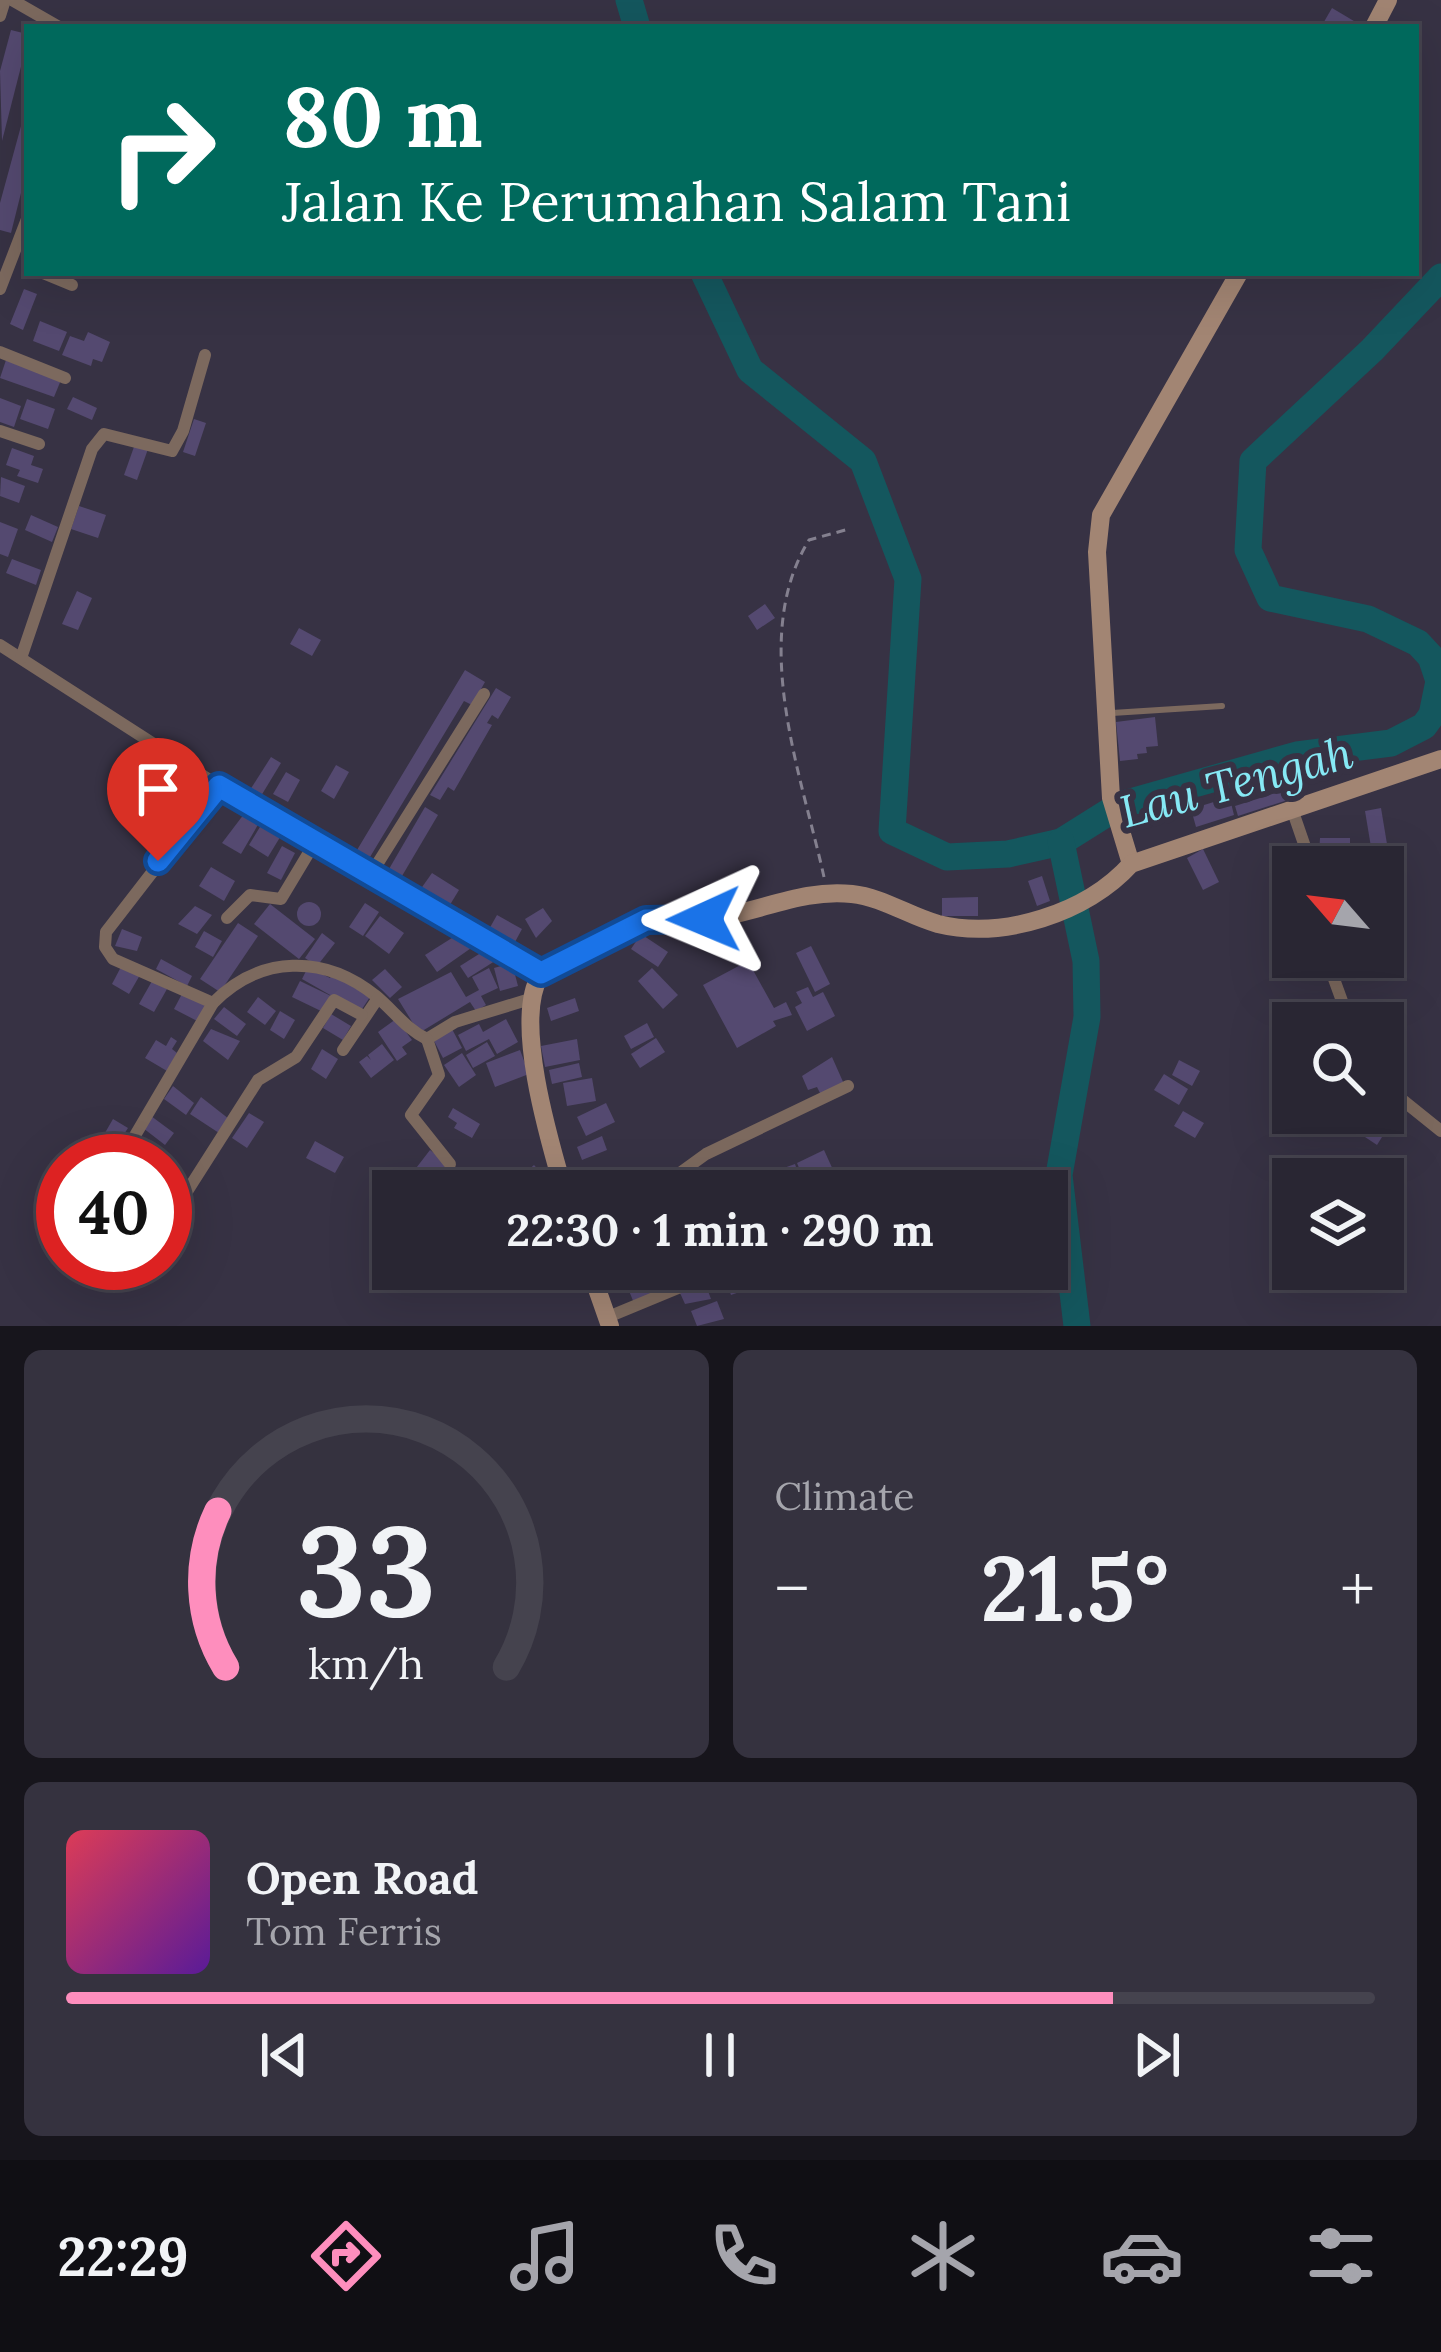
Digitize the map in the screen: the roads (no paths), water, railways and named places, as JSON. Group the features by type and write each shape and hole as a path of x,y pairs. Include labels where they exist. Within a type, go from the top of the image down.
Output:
{"street":[{"path":"0,16 8,0 53,24"},
{"path":"0,290 21,263"},
{"path":"51,276 72,285"},
{"path":"560,1170 533,1046 530,999 541,973 646,920 704,919 828,894 852,894 968,929 1001,927 1083,903 1110,887 1127,855 1111,798 1097,552 1101,515 1237,276"},
{"path":"0,352 65,378"},
{"path":"22,658 92,449 104,434 172,451 183,431 206,355"},
{"path":"0,430 39,443"},
{"path":"0,645 314,844 541,973"},
{"path":"371,874 484,694"},
{"path":"1127,855 1292,809 1441,759"},
{"path":"213,1003 113,959 105,947 106,932 219,786"},
{"path":"1292,809 1305,846"},
{"path":"227,918 250,895 280,899 314,844"},
{"path":"136,1134 213,1003 234,981 255,970 292,963 348,976 412,1032 428,1039"},
{"path":"343,1050 362,1015 378,998"},
{"path":"428,1039 455,1022 530,999"},
{"path":"192,1184 258,1080 296,1058 334,1000 362,1015"},
{"path":"428,1039 439,1077 412,1117 450,1164"},
{"path":"684,1170 706,1154 848,1086"},
{"path":"1404,1101 1441,1131"},
{"path":"598,1290 609,1321 678,1290"}],"lane":[{"path":"1105,713 1222,706"}],"waterway":[{"name":"Lau Tengah","path":"629,0 636,24"},
{"name":"Lau Tengah","path":"705,276 750,370 863,461 908,579 892,831 947,857 1008,854 1061,842 1120,805 1297,755 1391,743 1424,726 1432,715 1439,681 1431,657 1418,643 1368,619 1270,598 1248,550 1253,461 1372,350 1441,277"},
{"path":"1061,842 1086,961 1087,1017 1059,1175 1077,1326"}]}
